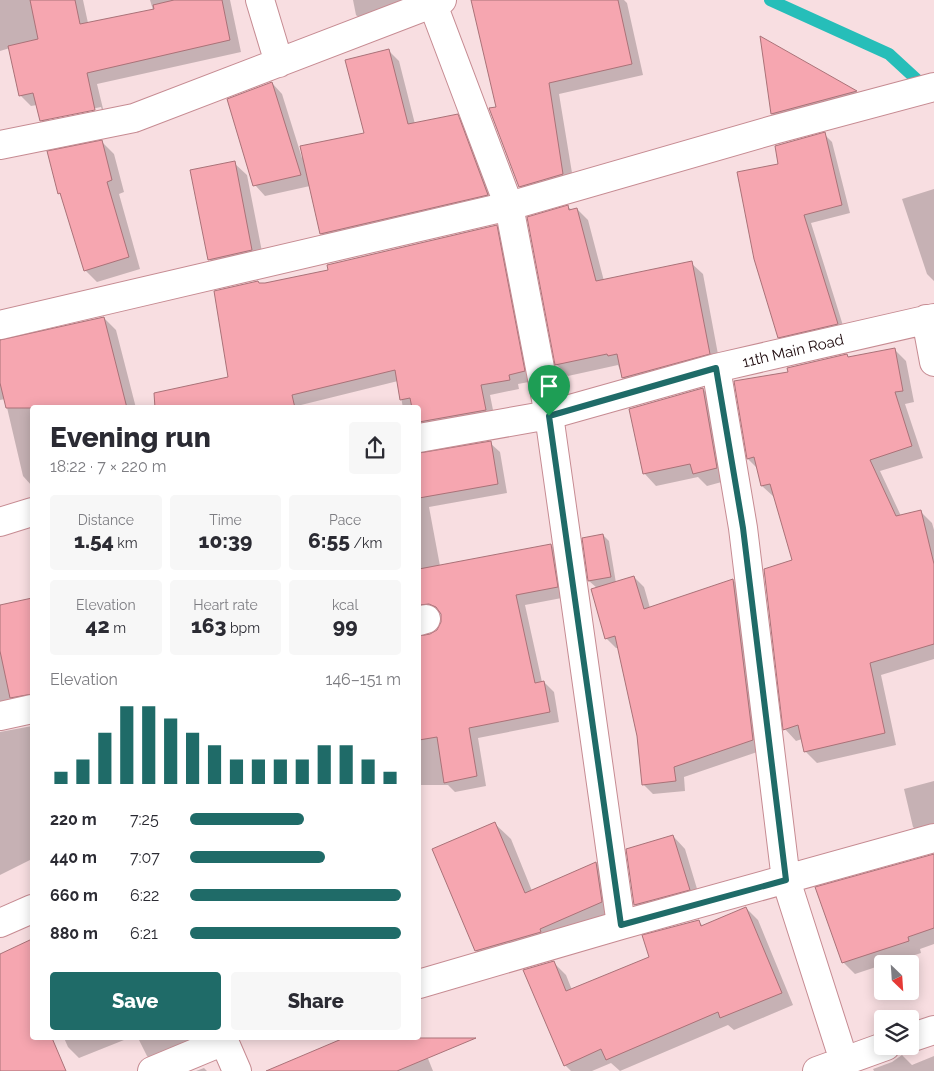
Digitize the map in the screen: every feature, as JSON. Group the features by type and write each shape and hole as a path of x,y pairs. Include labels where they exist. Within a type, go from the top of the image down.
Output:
{"street":[{"path":"260,0 279,63"},
{"path":"0,145 134,118 437,1 509,206 549,416 621,925"},
{"path":"0,325 509,206 773,130 934,87"},
{"path":"930,318 934,362"},
{"name":"11th Main Road","path":"421,438 549,416 716,368 930,318"},
{"path":"716,368 743,528 786,880 844,1061"},
{"path":"0,522 30,513"},
{"path":"0,716 30,709"},
{"path":"421,983 621,925 934,838"},
{"path":"0,923 30,910"},
{"path":"919,1035 934,1030"},
{"path":"152,1071 226,1040"},
{"path":"228,1040 237,1071"},
{"path":"818,1071 874,1050"}],"building":[{"path":"30,0 75,0 80,24 154,9 153,5 174,0 222,0 230,40 87,73 95,110 40,121 33,93 19,96 8,46 38,39"},
{"path":"471,0 618,0 632,64 549,83 563,174 519,187 489,108 496,107"},
{"path":"760,36 857,91 771,114"},
{"path":"389,49 408,124 458,114 488,195 320,234 300,146 364,133 345,60"},
{"path":"272,82 301,175 253,186 227,99"},
{"path":"825,132 842,205 804,215 838,324 778,338 754,259 737,172 778,164 775,146"},
{"path":"102,140 112,180 107,182 129,257 84,271 60,193 58,194 47,151"},
{"path":"235,161 252,250 208,260 190,170"},
{"path":"568,205 569,210 577,208 596,281 692,261 710,354 622,378 617,354 608,356 607,354 555,365 527,217"},
{"path":"497,225 525,371 509,375 510,380 481,385 486,410 421,422 421,405 411,405 410,398 400,400 395,370 292,395 294,405 155,405 154,393 228,377 214,291 258,281 259,283 265,283 328,270 327,265"},
{"path":"104,317 126,405 30,405 30,408 6,408 0,383 0,340"},
{"path":"895,348 903,391 895,392 912,446 870,460 896,516 921,510 934,564 934,644 870,663 885,733 804,752 798,725 783,730 764,569 792,560 770,484 761,486 754,457 747,459 734,381 788,372 787,368 847,354 848,357"},
{"path":"703,388 717,468 693,474 690,464 643,474 629,409"},
{"path":"491,441 498,484 421,498 421,453"},
{"path":"603,534 611,577 588,581 582,538"},
{"path":"551,544 558,587 516,595 535,683 544,681 550,712 469,728 477,776 444,783 437,737 421,740 421,636 437,630 441,622 441,614 436,607 429,604 421,605 421,569"},
{"path":"634,576 644,609 733,579 753,740 674,767 676,781 642,785 637,736 615,636 605,639 591,589"},
{"path":"30,598 30,694 10,698 0,651 0,605"},
{"path":"495,822 525,893 596,862 602,902 540,929 541,932 475,951 432,849"},
{"path":"673,835 690,890 634,905 626,849"},
{"path":"934,854 934,928 908,937 909,941 842,963 815,887"},
{"path":"746,907 782,993 720,1018 718,1012 606,1060 601,1049 564,1066 523,970 554,961 566,991 649,957 642,935 699,920 701,926"},
{"path":"30,940 30,1040 53,1040 66,1071 0,1071 0,954"},
{"path":"476,1038 397,1071 266,1071 339,1040"}],"waterway":[{"path":"770,0 889,54 927,89"}],"route":[{"path":"716,368 743,528 786,880 621,925 549,416 716,368"}]}
